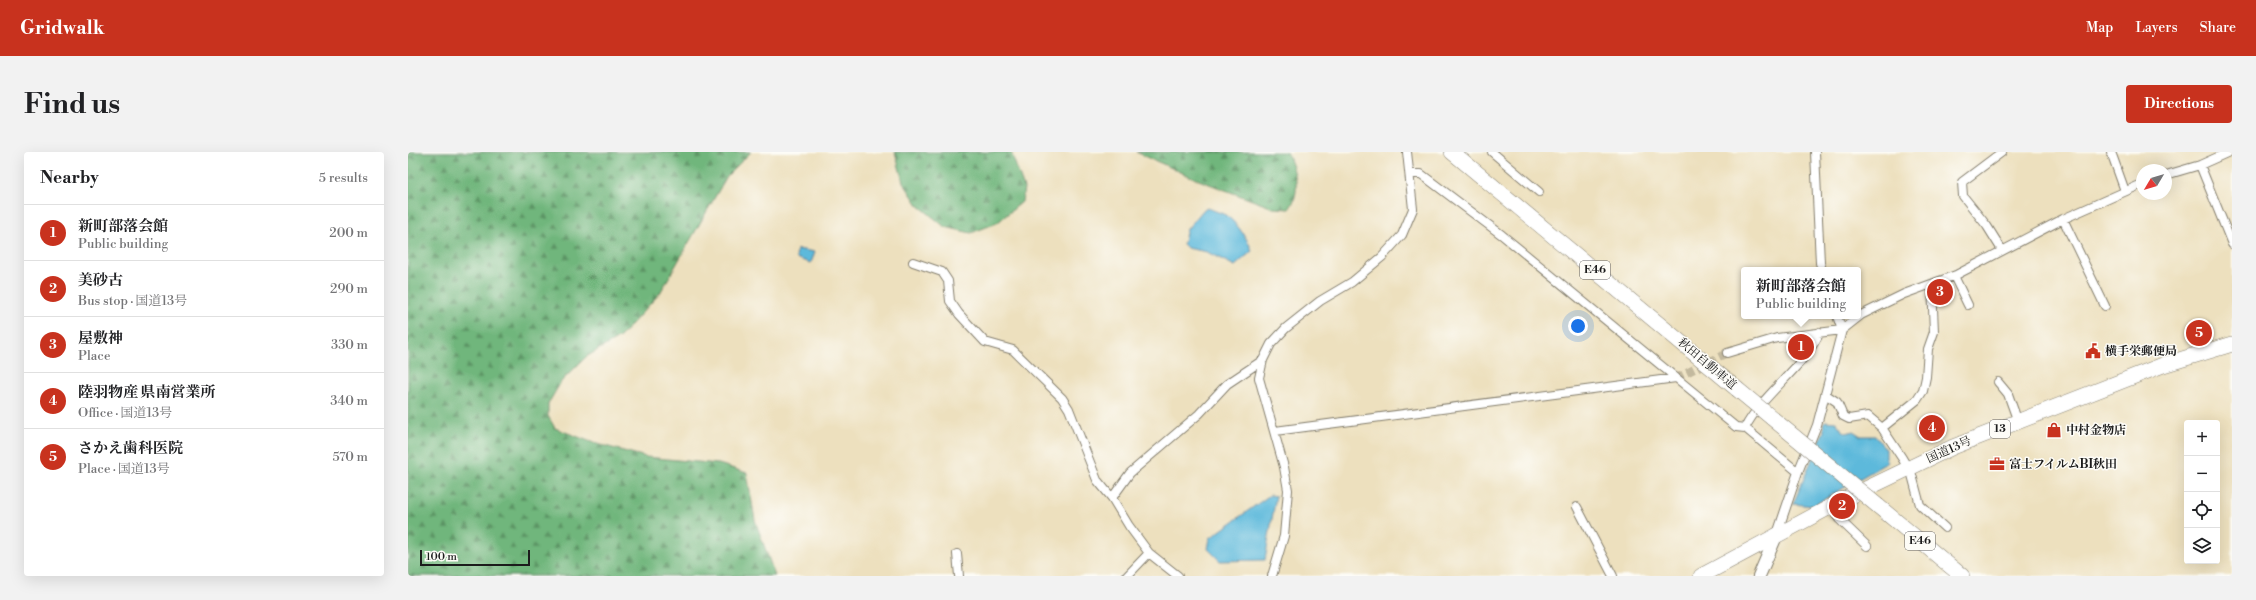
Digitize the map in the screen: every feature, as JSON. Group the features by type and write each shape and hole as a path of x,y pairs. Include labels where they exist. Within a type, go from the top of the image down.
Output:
{"highway":[{"name":"秋田自動車道","path":"1452,152 1962,576"},
{"name":"国道13号","path":"1701,576 1777,534 1953,447 2163,365 2232,344"}],"street":[{"path":"1272,576 1284,536 1288,490 1275,431 1259,378 1263,360 1271,344 1286,328 1320,301 1352,282 1382,257 1402,234 1413,209 1411,174 1407,152"},
{"path":"1492,152 1538,192"},
{"path":"1815,152 1821,267"},
{"path":"2002,152 1962,182 1963,196 1987,226 2002,250"},
{"path":"2111,152 2125,191"},
{"path":"2172,173 2200,165 2227,152"},
{"path":"2200,165 2232,244"},
{"path":"1411,174 1421,174 1502,235 1736,427 1745,428 1798,472"},
{"path":"1861,316 1898,297 1954,276 2063,219 2136,186"},
{"path":"2063,219 2105,306"},
{"path":"913,262 942,272 948,281 950,301 985,342 1013,350 1062,398 1069,410 1097,480 1112,498 1129,526 1149,553 1178,576"},
{"path":"1954,276 1968,305"},
{"path":"1882,428 1895,416 1917,400 1923,391 1926,377 1928,349 1934,332 1932,284"},
{"path":"1760,576 1777,534 1798,472 1817,426 1842,330 1838,319"},
{"path":"1727,353 1777,338 1842,330 1857,319"},
{"path":"1745,428 1769,397 1812,349 1820,332"},
{"path":"1112,498 1130,473 1199,414 1227,384 1263,360"},
{"path":"1275,431 1676,378"},
{"path":"1998,382 2008,394 2018,422"},
{"path":"1826,394 1837,402 1843,416 1849,419 1868,416 1882,428 1908,468 1920,506 1945,528"},
{"path":"1577,507 1613,576"},
{"path":"1830,507 1839,519 1867,546"},
{"path":"1127,576 1149,553"},
{"path":"957,554 959,576"}],"green space":[{"path":"408,152 751,152 727,176 660,293 620,337 586,357 561,382 548,404 548,416 555,428 594,443 646,457 719,464 747,473 755,520 775,576 408,576"},
{"path":"895,152 1011,152 1024,188 1022,202 997,223 971,233 945,227 918,205 903,182"},
{"path":"1136,152 1287,152 1293,166 1296,181 1293,202 1289,209 1273,208 1196,179"}],"water":[{"path":"1207,207 1224,214 1235,223 1248,242 1252,251 1235,266 1207,252 1187,248 1183,244 1187,229"},
{"path":"797,249 815,252 811,263 796,258"},
{"path":"1825,421 1836,422 1842,430 1847,433 1853,431 1861,436 1875,436 1886,449 1886,458 1888,462 1813,506 1793,504 1824,431 1823,423"},
{"path":"1270,495 1276,496 1265,560 1220,561 1208,549 1210,538"}],"tunnel":[{"path":"1676,378 1727,353"}],"place":[{"name":"屋敷神","path":"1940,292"},
{"name":"さかえ歯科医院","path":"2199,333"},
{"name":"新町部落会館","path":"1801,347"},
{"name":"横手栄郵便局","path":"2093,351"},
{"name":"陸羽物産 県南営業所","path":"1932,428"},
{"name":"中村金物店","path":"2054,430"},
{"name":"富士フイルムBI秋田","path":"1997,464"},
{"name":"美砂古","path":"1842,506"}]}
